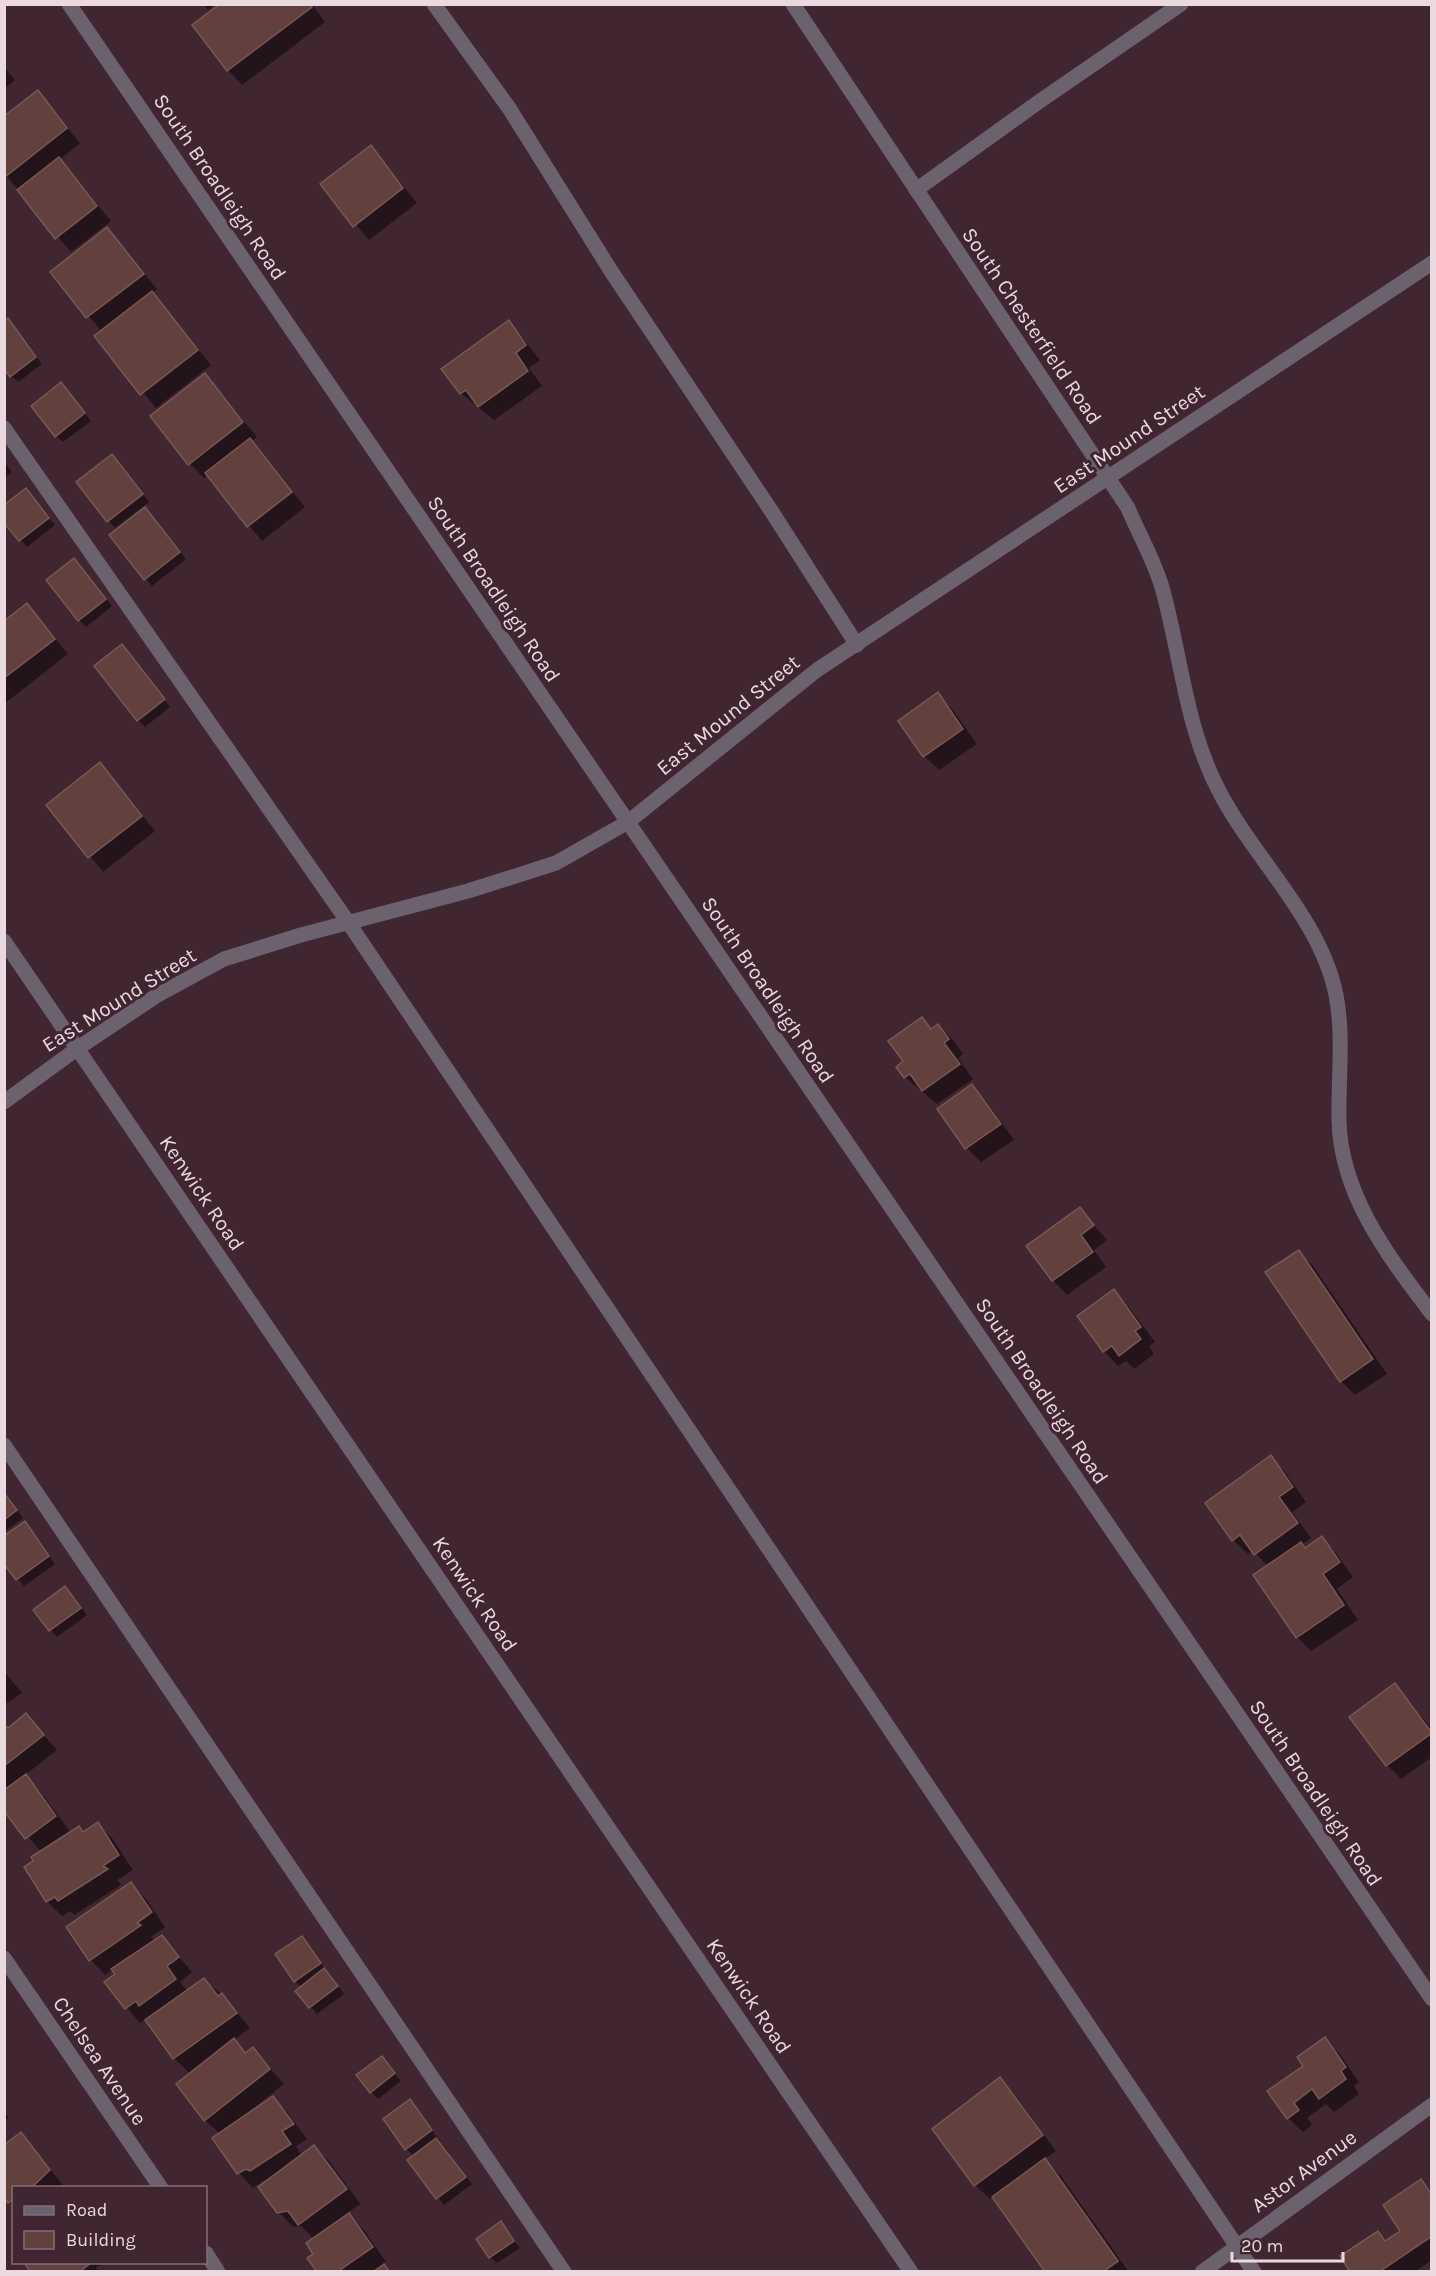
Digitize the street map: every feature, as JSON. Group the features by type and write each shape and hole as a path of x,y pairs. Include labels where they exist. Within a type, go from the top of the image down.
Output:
{"street":[{"name":"South Broadleigh Road","path":"69,4 1431,1999"},
{"path":"434,4 509,108 611,271 772,512 857,645"},
{"name":"South Chesterfield Road","path":"794,4 1128,508 1163,589 1197,740 1218,789 1303,919 1322,956 1336,994 1340,1067 1339,1123 1348,1177 1367,1220 1394,1264 1431,1314"},
{"path":"916,190 1181,4"},
{"name":"East Mound Street","path":"4,1102 78,1048 156,996 224,959 348,922 468,891 556,863 628,822 817,670 1431,263"},
{"path":"4,428 348,922 1254,2271"},
{"name":"Kenwick Road","path":"4,941 911,2271"},
{"path":"4,1445 564,2271"},
{"name":"Chelsea Avenue","path":"4,1958 160,2186"},
{"name":"Astor Avenue","path":"1202,2271 1431,2105"},
{"path":"207,2254 218,2271"}],"building":[{"path":"220,4 310,4 312,7 227,71 192,25"},
{"path":"38,90 67,128 5,177 4,116"},
{"path":"371,145 403,188 353,227 320,184"},
{"path":"59,157 97,206 55,239 17,190"},
{"path":"107,227 144,274 86,318 50,272"},
{"path":"152,291 198,350 140,395 94,336"},
{"path":"8,318 36,357 10,377 4,369 4,321"},
{"path":"509,320 526,345 516,353 528,371 478,407 466,390 460,394 441,369"},
{"path":"205,373 243,422 188,465 150,416"},
{"path":"61,382 85,413 55,437 31,406"},
{"path":"250,438 292,492 247,527 205,473"},
{"path":"112,454 143,494 107,522 76,482"},
{"path":"26,488 49,518 19,541 4,523 4,505"},
{"path":"145,507 180,552 144,580 109,535"},
{"path":"74,558 106,599 78,621 46,580"},
{"path":"27,603 55,639 4,678 4,621"},
{"path":"122,644 165,699 137,721 94,666"},
{"path":"938,692 963,729 923,757 898,721"},
{"path":"100,762 142,816 88,858 46,805"},
{"path":"922,1017 931,1029 938,1024 949,1039 944,1043 960,1064 922,1091 910,1074 904,1078 896,1067 903,1061 888,1041"},
{"path":"972,1084 1001,1124 965,1149 937,1109"},
{"path":"1080,1207 1094,1225 1081,1235 1093,1252 1052,1281 1026,1246"},
{"path":"1299,1250 1373,1359 1340,1382 1265,1272"},
{"path":"1114,1289 1141,1327 1135,1331 1141,1339 1119,1356 1112,1346 1103,1352 1077,1316"},
{"path":"1271,1455 1293,1487 1279,1497 1298,1523 1254,1555 1240,1535 1232,1541 1205,1503"},
{"path":"4,1493 17,1510 4,1520"},
{"path":"25,1521 49,1556 16,1580 4,1564 4,1536"},
{"path":"1322,1536 1340,1562 1323,1574 1344,1605 1296,1638 1253,1575 1301,1542 1305,1548"},
{"path":"65,1586 81,1608 49,1631 33,1610"},
{"path":"1395,1683 1432,1733 1386,1766 1349,1717"},
{"path":"26,1713 44,1735 4,1766 4,1724 8,1728"},
{"path":"26,1774 56,1816 25,1839 4,1811 4,1790"},
{"path":"98,1822 119,1855 103,1866 108,1869 58,1901 55,1897 46,1902 24,1867 33,1861 31,1857 79,1826 83,1832"},
{"path":"131,1882 152,1912 137,1923 141,1925 89,1961 66,1927"},
{"path":"162,1935 179,1957 167,1966 176,1979 139,2006 136,2001 125,2009 104,1982 115,1974 111,1969"},
{"path":"302,1936 321,1963 294,1982 275,1954"},
{"path":"324,1968 338,1986 309,2008 295,1991"},
{"path":"204,1978 218,1996 222,1993 237,2013 173,2059 145,2020"},
{"path":"1325,2037 1346,2067 1341,2071 1346,2079 1319,2099 1312,2089 1294,2103 1299,2110 1287,2119 1267,2091 1303,2066 1297,2057"},
{"path":"234,2038 245,2053 253,2047 270,2069 204,2121 176,2084"},
{"path":"382,2056 395,2073 370,2093 356,2075"},
{"path":"1000,2077 1043,2135 974,2186 932,2129"},
{"path":"273,2096 294,2124 282,2131 291,2144 250,2171 246,2169 237,2174 212,2138"},
{"path":"410,2099 432,2130 405,2150 383,2119"},
{"path":"21,2132 50,2170 33,2186 12,2186 12,2200 8,2203 4,2198 4,2145"},
{"path":"436,2138 466,2177 436,2199 407,2160"},
{"path":"314,2145 347,2189 298,2225 288,2211 277,2213 258,2187"},
{"path":"1045,2158 1118,2261 1103,2272 1045,2272 992,2197"},
{"path":"1421,2179 1432,2195 1432,2236 1379,2272 1350,2272 1340,2256 1378,2231 1385,2241 1400,2231 1383,2205"},
{"path":"349,2213 373,2247 337,2272 317,2272 307,2258 313,2254 306,2243"},
{"path":"501,2221 514,2241 489,2258 476,2239"},
{"path":"25,2264 90,2264 79,2272 30,2272"},
{"path":"384,2264 390,2272 373,2272"}]}
